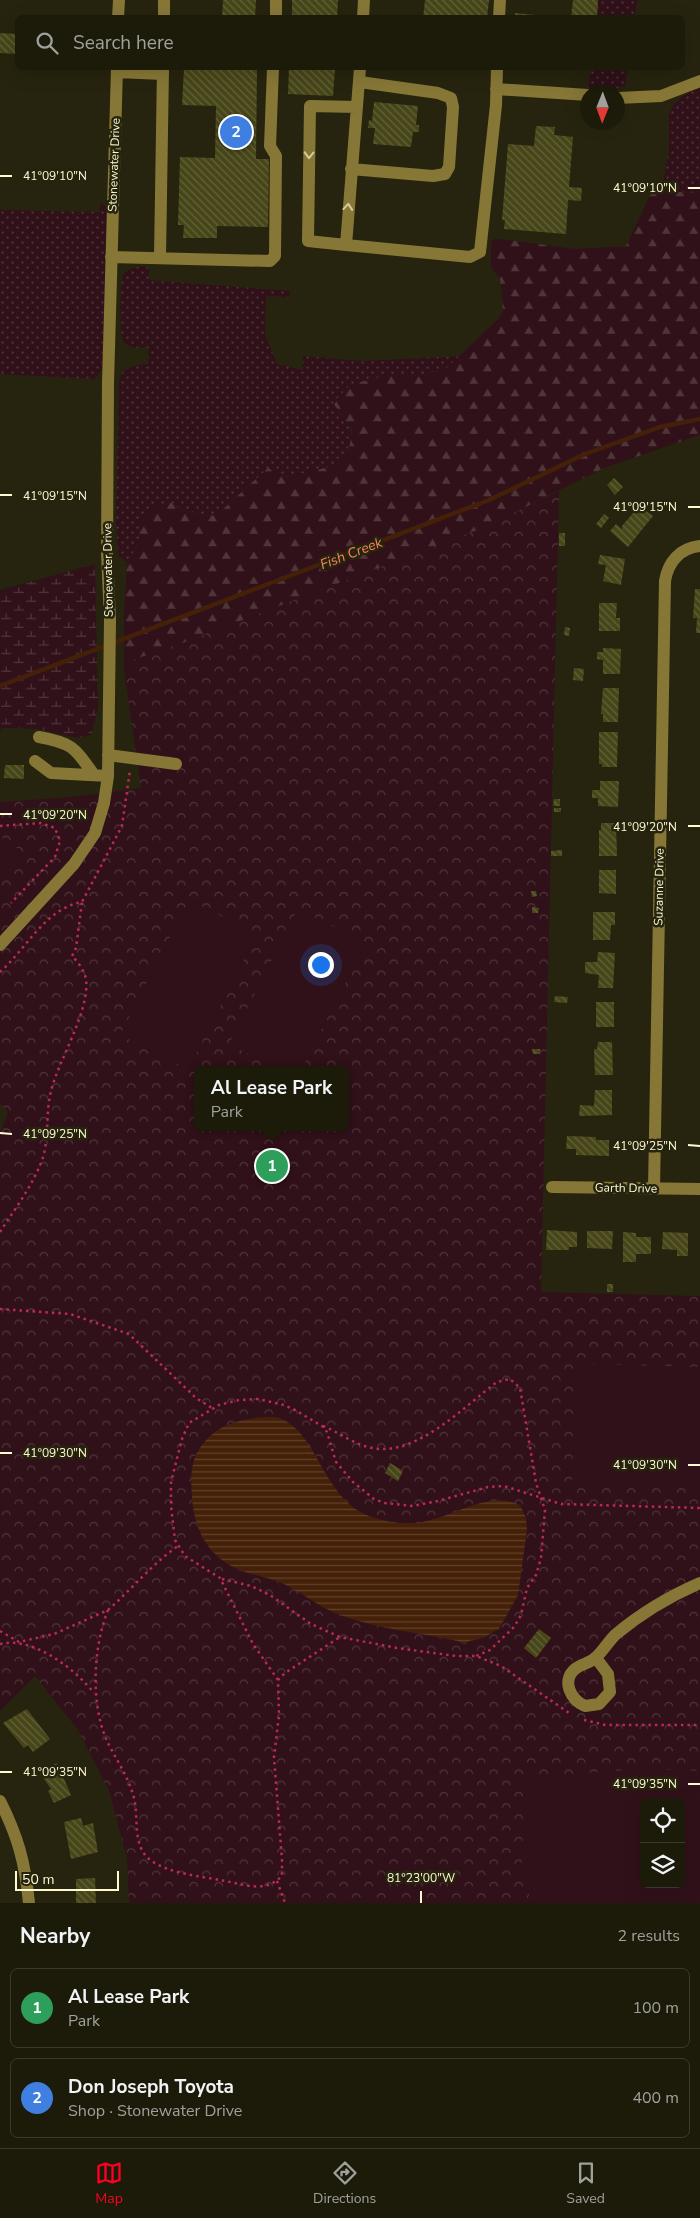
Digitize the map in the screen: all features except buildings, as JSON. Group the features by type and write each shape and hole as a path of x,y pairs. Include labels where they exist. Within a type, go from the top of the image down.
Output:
{"street":[{"path":"118,15 119,0"},
{"path":"164,0 164,15"},
{"path":"276,0 276,15"},
{"path":"363,15 364,0"},
{"path":"499,15 500,0"},
{"path":"117,70 163,71 160,258"},
{"name":"Stonewater Drive","path":"0,945 74,864 96,833 108,776 110,620 107,553 107,454 117,70"},
{"path":"111,257 270,261 275,256 276,156 270,146 274,70"},
{"path":"346,245 360,70"},
{"path":"357,107 310,106 308,241 470,257 480,252 497,70"},
{"path":"625,98 661,96 700,81"},
{"path":"352,169 433,176 445,174 449,167 453,106 451,98 438,93 360,82"},
{"path":"496,89 580,95"},
{"name":"Suzanne Drive","path":"654,1189 664,599 667,571 675,558 690,548 700,546"},
{"path":"39,737 61,741 71,746 94,775"},
{"path":"108,755 176,764"},
{"path":"35,761 51,773 108,776"},
{"name":"Garth Drive","path":"552,1187 700,1189"},
{"path":"596,1658 602,1648 630,1624 654,1607 700,1583"},
{"path":"0,1801 16,1834 26,1873 29,1903"}],"path":[{"path":"0,826 42,823 55,828 60,841 55,857 11,903"},
{"path":"0,1232 22,1198 40,1164 47,1133 50,1094 74,1030 84,994 84,975 72,956 76,948 82,902"},
{"path":"0,1309 70,1314 129,1334 179,1381 212,1408"},
{"path":"476,1656 490,1650 507,1636 521,1615 528,1588 536,1575 541,1558 545,1510 536,1483 523,1396 520,1388 510,1379 497,1382 425,1436 395,1449 367,1447 322,1426 284,1405 258,1399 239,1400 212,1408 185,1429 175,1461 171,1506 175,1540 185,1556 220,1578 251,1586 270,1595 311,1624 340,1637 396,1648 456,1656 476,1656 501,1666 564,1711 594,1723 605,1725 700,1724"},
{"path":"322,1426 327,1432 336,1462 344,1473 362,1491 385,1503 412,1506 438,1501 488,1486 504,1486 561,1504 700,1508"},
{"path":"0,1644 54,1634 108,1610 158,1561 178,1546"},
{"path":"108,1610 103,1623 95,1694 107,1742 132,1789 135,1800 137,1833 143,1853 160,1866 257,1888 277,1881 282,1876 274,1757 279,1706 278,1680 253,1644 220,1578"},
{"path":"0,1631 63,1663 84,1680 95,1694"},
{"path":"278,1680 285,1673 340,1637"},
{"path":"277,1881 285,1903"}],"green space":[{"path":"598,0 638,0 634,15 597,15"},
{"path":"591,70 628,70 625,86 589,85"},
{"path":"700,87 700,193 661,192 669,151 669,115 673,105 683,96"},
{"path":"651,193 700,193 700,435 604,468 485,527 124,668 124,613 127,563 139,543 140,521 146,509 169,502 184,511 216,516 268,468 286,477 338,465 350,445 352,429 333,403 350,385 391,374 418,376 447,368 500,317 503,310 500,279 491,267 491,240 500,239 575,249 626,246"},
{"path":"100,204 107,206 102,370 94,379 0,374 0,210 100,212"},
{"path":"143,266 149,268 149,280 290,291 289,297 266,296 265,334 277,364 303,370 303,356 363,361 461,356 447,368 418,376 391,374 339,413 350,426 351,438 350,444 338,465 306,474 254,480 216,516 184,511 169,502 140,521 139,543 127,563 119,556 116,525 119,380 123,371 133,366 148,364 148,348 132,347 123,341 121,298 124,274 131,269"},
{"path":"559,491 541,1292 700,1296 700,1903 129,1903 127,1858 109,1791 78,1730 35,1676 0,1711 0,1133 8,1112 0,1103 0,802 71,797 141,788 123,663 177,645 485,527"},
{"path":"95,564 98,709 91,735 78,738 37,729 3,728 0,730 0,590"},
{"path":"0,838 7,839 14,848 19,848 20,860 14,859 7,869 0,870"},
{"path":"189,900 257,934 188,1069 120,1035"},
{"path":"298,909 366,943 303,1066 273,1066 229,1044"},
{"path":"575,1364 700,1367 700,1485 572,1482"},
{"path":"646,1769 700,1771 700,1903 531,1903 522,1866 524,1777"}],"shaded area":[{"path":"275,1417 289,1423 301,1434 340,1494 353,1507 369,1516 395,1522 415,1523 434,1519 483,1502 508,1501 520,1505 526,1518 527,1530 518,1595 499,1629 483,1638 469,1641 465,1645 458,1641 385,1628 328,1610 281,1583 242,1571 221,1559 206,1542 196,1522 192,1492 193,1463 204,1443 221,1428 241,1420"}],"waterway":[{"name":"Fish Creek","path":"0,686 489,500 585,454 660,427 700,419"}],"place":[{"name":"Don Joseph Toyota","path":"236,132"},
{"name":"Al Lease Park","path":"272,1166"}]}
